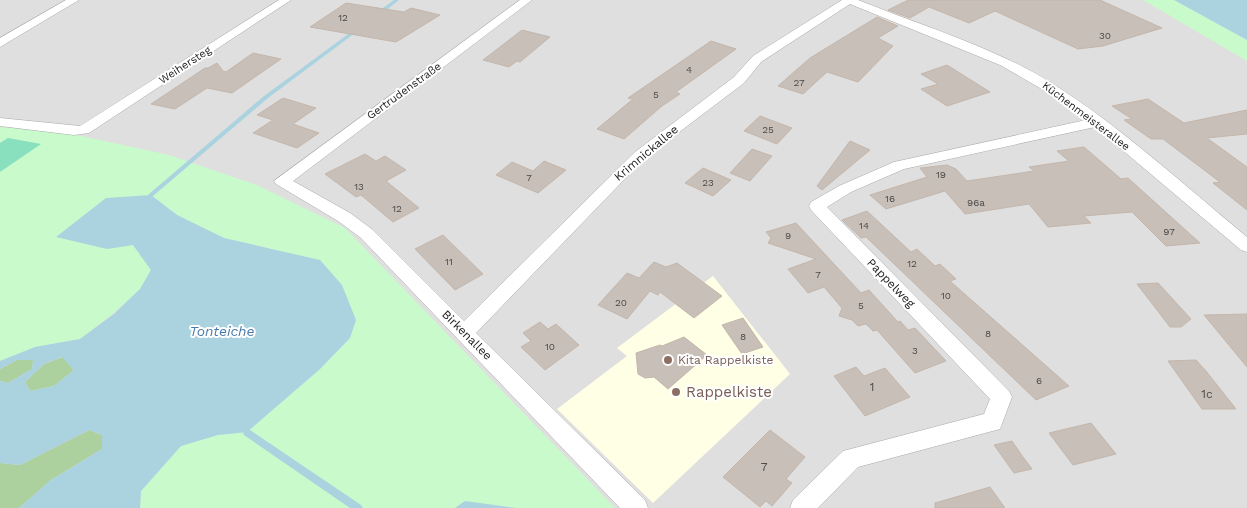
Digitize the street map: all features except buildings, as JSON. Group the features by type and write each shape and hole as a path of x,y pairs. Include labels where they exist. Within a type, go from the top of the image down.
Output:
{"street":[{"path":"0,43 74,0"},
{"name":"Weihersteg","path":"0,122 74,131 84,130 286,0"},
{"name":"Gertrudenstraße","path":"282,181 527,0"},
{"name":"Küchenmeisterallee","path":"849,0 1004,62 1045,85 1098,122 1247,246"},
{"name":"Krimnickallee","path":"465,332 640,155 739,80 757,59 849,0"},
{"name":"Pappelweg","path":"802,508 851,458 992,422 1001,397 817,206 845,188 899,165 1098,122"},
{"name":"Birkenallee","path":"282,181 344,217 367,234 636,508"}],"shaded area":[{"path":"0,0 1174,0 1247,40 1247,508 0,508"},
{"name":"Rappelkiste","path":"713,276 790,374 653,503 557,409 627,356 617,348"}],"green space":[{"path":"1143,0 1174,0 1247,40 1247,61"},
{"path":"0,127 72,134 169,155 257,185 345,228 615,508 516,508 465,501 455,508 140,508 141,491 181,446 218,435 247,432 320,369 350,338 268,248 224,238 177,215 151,195 107,249 133,245 151,270 140,289 114,313 80,339 35,347 0,361"},
{"path":"8,138 41,144 0,172 0,143"},
{"path":"63,357 74,370 54,386 30,391 25,382 44,364"},
{"path":"17,360 33,360 32,369 8,383 0,381 0,369"},
{"path":"89,430 102,435 102,449 51,480 19,508 0,508 0,463 20,465"}],"water":[{"path":"1174,0 1247,0 1247,40"},
{"name":"Tonteiche","path":"151,195 177,215 224,238 320,260 342,285 356,320 350,338 320,369 247,432 218,435 181,446 141,491 140,508 19,508 51,480 102,449 102,435 89,430 20,465 0,463 0,381 8,383 32,369 33,360 17,360 0,369 0,361 35,347 80,339 114,314 140,289 151,270 133,245 107,249 56,237 106,198","holes":["62,357 74,370 54,386 30,391 25,382 44,364"]},
{"path":"465,501 516,508 455,508"}],"waterway":[{"path":"378,14 397,0"},
{"path":"151,195 266,97 357,30"},
{"path":"247,432 358,508"}],"place":[{"name":"Kita Rappelkiste","path":"668,360"},
{"name":"Rappelkiste","path":"676,392"}]}
